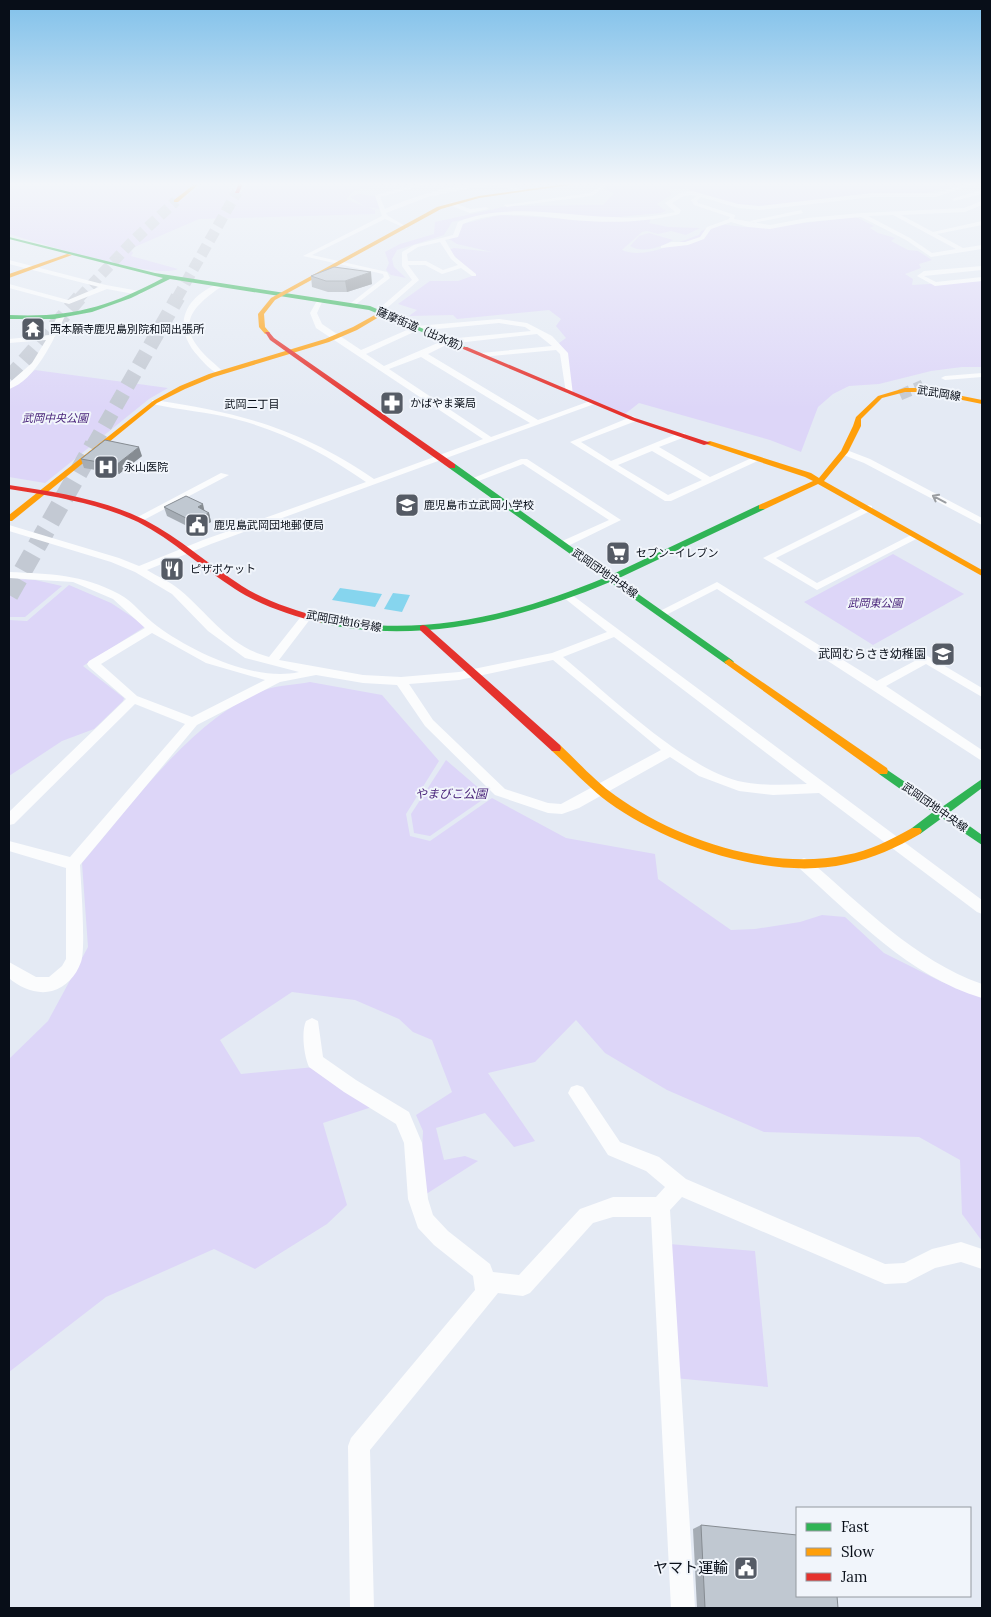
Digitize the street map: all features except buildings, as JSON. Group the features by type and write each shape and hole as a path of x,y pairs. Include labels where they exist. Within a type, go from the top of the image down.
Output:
{"main road":[{"path":"9,276 58,258"},
{"name":"薩摩街道（出水筋）","path":"84,258 169,277 279,295 353,304 382,313 633,420 759,458 821,480 982,573"},
{"name":"武岡団地中央線","path":"348,258 279,295 262,310 260,321 268,335 982,841"},
{"path":"9,317 61,316 116,304 169,277"},
{"path":"9,520 155,402 185,385 219,372 336,337 364,325 382,313"},
{"path":"897,393 933,380"},
{"name":"武武岡線","path":"821,480 846,447 857,426 858,418 880,397 912,389 948,393 982,402"},
{"name":"武岡団地16号線","path":"9,487 44,493 101,507 137,520 156,529 250,594 276,606 307,616 365,626 423,628 498,619 535,609 568,597 821,480"},
{"path":"423,628 618,804 642,819 686,840 739,856 804,864 846,861 870,855 897,844 982,783"}],"street":[{"path":"318,258 385,273 388,277 353,304"},
{"path":"382,313 384,307 416,280 404,263 403,258"},
{"path":"455,258 461,266 474,275"},
{"path":"9,262 106,287 139,293"},
{"path":"404,263 426,263 442,272 461,266"},
{"path":"982,268 924,273 920,276 934,284 982,280"},
{"path":"219,372 198,354 185,335 184,327 189,313 197,302 220,285"},
{"path":"9,286 69,302 106,287"},
{"path":"320,300 314,310 315,320 336,337 490,440"},
{"path":"9,387 33,368 52,337 61,316"},
{"path":"361,353 418,328 499,321 517,322 538,332 560,347 564,353 570,393"},
{"path":"385,368 422,354 448,341 538,332"},
{"path":"9,342 52,337"},
{"path":"481,355 560,347"},
{"path":"422,354 537,423"},
{"path":"933,380 982,375"},
{"path":"155,402 212,411 265,425 323,451 373,482"},
{"path":"139,570 188,550 592,403"},
{"path":"633,420 574,442 668,499 759,458"},
{"path":"611,464 682,435"},
{"path":"652,447 709,480"},
{"path":"846,447 982,512"},
{"path":"846,447 867,461 982,522"},
{"path":"473,480 524,461 616,520 564,544"},
{"path":"137,520 224,475"},
{"path":"870,508 768,558 817,587 917,536"},
{"path":"9,528 115,560 139,570 176,592 225,639 249,655 363,679 401,681 475,674 555,656 616,632"},
{"path":"9,575 76,579 117,597 152,628 173,643 209,660 277,678"},
{"path":"662,613 717,585 877,686 982,756"},
{"path":"568,597 819,788 982,908"},
{"path":"272,661 307,616"},
{"path":"152,628 93,664 133,698 193,722"},
{"path":"555,656 692,767 715,778 756,789 819,788"},
{"path":"877,686 926,659 982,694"},
{"path":"9,969 21,980 37,986 56,982 68,973 74,960 73,864 193,722 277,678 319,671"},
{"path":"401,681 429,723 500,792 548,808 562,809 603,790 670,751"},
{"path":"9,820 133,698"},
{"path":"9,846 73,864"},
{"path":"804,864 911,955 938,974 966,987 982,991"},
{"path":"312,1026 315,1061 350,1086 403,1118 413,1143 418,1199 426,1222 441,1238 483,1271 485,1293"},
{"path":"576,1093 614,1149 652,1164 678,1186 885,1274 906,1272 932,1259 961,1252 982,1259"},
{"path":"678,1186 660,1207 682,1608"},
{"path":"362,1608 359,1446 494,1282 523,1286 587,1216 613,1207 660,1207"}],"green space":[{"path":"94,258 140,258 178,269 165,271 145,269"},
{"path":"387,258 392,258 394,267 406,278 391,275 386,270 389,263"},
{"path":"457,258 930,258 932,260 919,264 921,268 905,274 913,279 912,285 982,281 982,367 962,367 931,371 879,384 849,386 833,394 818,407 801,452 770,440 639,403 625,414 572,393 565,353 559,343 566,338 556,326 561,319 549,310 457,319 453,315 409,316 417,310 398,304 430,281 458,281 475,275"},
{"name":"武岡中央公園","path":"35,370 168,388 149,399 45,483 9,477 9,390"},
{"name":"武岡東公園","path":"893,554 964,594 873,645 804,602"},
{"path":"13,579 35,580 62,586 25,617 9,617 9,586"},
{"path":"69,585 111,603 146,626 83,666 124,698 94,729 62,741 9,776 9,620 27,621"},
{"path":"310,682 382,695 439,761 406,814 410,836 430,841 492,798 566,838 655,854 658,879 731,930 755,929 800,922 822,915 845,917 884,953 942,982 982,998 982,1241 962,1214 960,1160 919,1137 764,1132 667,1090 605,1053 576,1020 535,1062 488,1073 535,1141 514,1147 485,1113 436,1128 444,1160 465,1156 478,1161 420,1198 423,1131 416,1115 452,1092 432,1040 413,1032 399,1019 355,1000 292,992 220,1040 241,1074 315,1067 375,1106 323,1123 347,1205 327,1224 255,1269 214,1249 106,1297 9,1372 9,1059 48,1021 88,947 82,863 142,790 188,742 213,720 238,703 265,690"},
{"name":"やまびこ公園","path":"446,760 488,796 430,836 414,833 411,814"},
{"path":"669,1244 755,1251 768,1387 674,1378"}],"water":[{"path":"340,588 382,594 375,607 332,600"},
{"path":"393,593 410,595 402,612 384,609"}],"tunnel":[{"path":"79,298 116,258"},
{"path":"177,298 199,258"},
{"path":"9,378 80,297"},
{"path":"93,446 178,297"},
{"path":"900,395 923,385"},
{"path":"9,595 94,445"}],"traffic: fast":[{"path":"90,258 155,275 370,308 465,348"},
{"path":"9,317 32,318 74,315 111,305 169,277"},
{"path":"452,466 729,662"},
{"path":"320,620 373,628 391,628 441,626 489,619 537,606 583,590 628,571 762,507"},
{"path":"883,771 982,841"},
{"path":"916,831 982,783"}],"traffic: slow":[{"path":"9,276 59,258"},
{"path":"267,333 262,327 261,314 273,299 347,258"},
{"path":"9,519 155,402 183,387 211,376 327,340 355,328 382,313"},
{"path":"762,507 821,480 844,452 857,426 858,418 880,397 905,390 923,390 982,402"},
{"path":"707,443 808,475 982,573"},
{"path":"729,662 883,771"},
{"path":"556,748 594,785 619,804 652,823 688,840 726,853 766,861 806,864 845,860 882,850 916,831"}],"traffic: jam":[{"path":"267,333 272,339 452,466"},
{"path":"465,348 633,419 707,443"},
{"path":"9,487 76,499 125,514 167,536 227,580 258,599 320,620"},
{"path":"423,628 556,748"}],"place":[{"name":"西本願寺鹿児島別院和岡出張所","path":"33,329"},
{"name":"かばやま薬局","path":"392,403"},
{"name":"永山医院","path":"106,467"},
{"name":"鹿児島市立武岡小学校","path":"407,505"},
{"name":"鹿児島武岡団地郵便局","path":"197,525"},
{"name":"セブン-イレブン","path":"618,553"},
{"name":"ピザポケット","path":"172,569"},
{"name":"武岡むらさき幼稚園","path":"943,654"},
{"name":"ヤマト運輸","path":"746,1568"}],"district":[{"name":"武岡二丁目","path":"252,404"}]}
